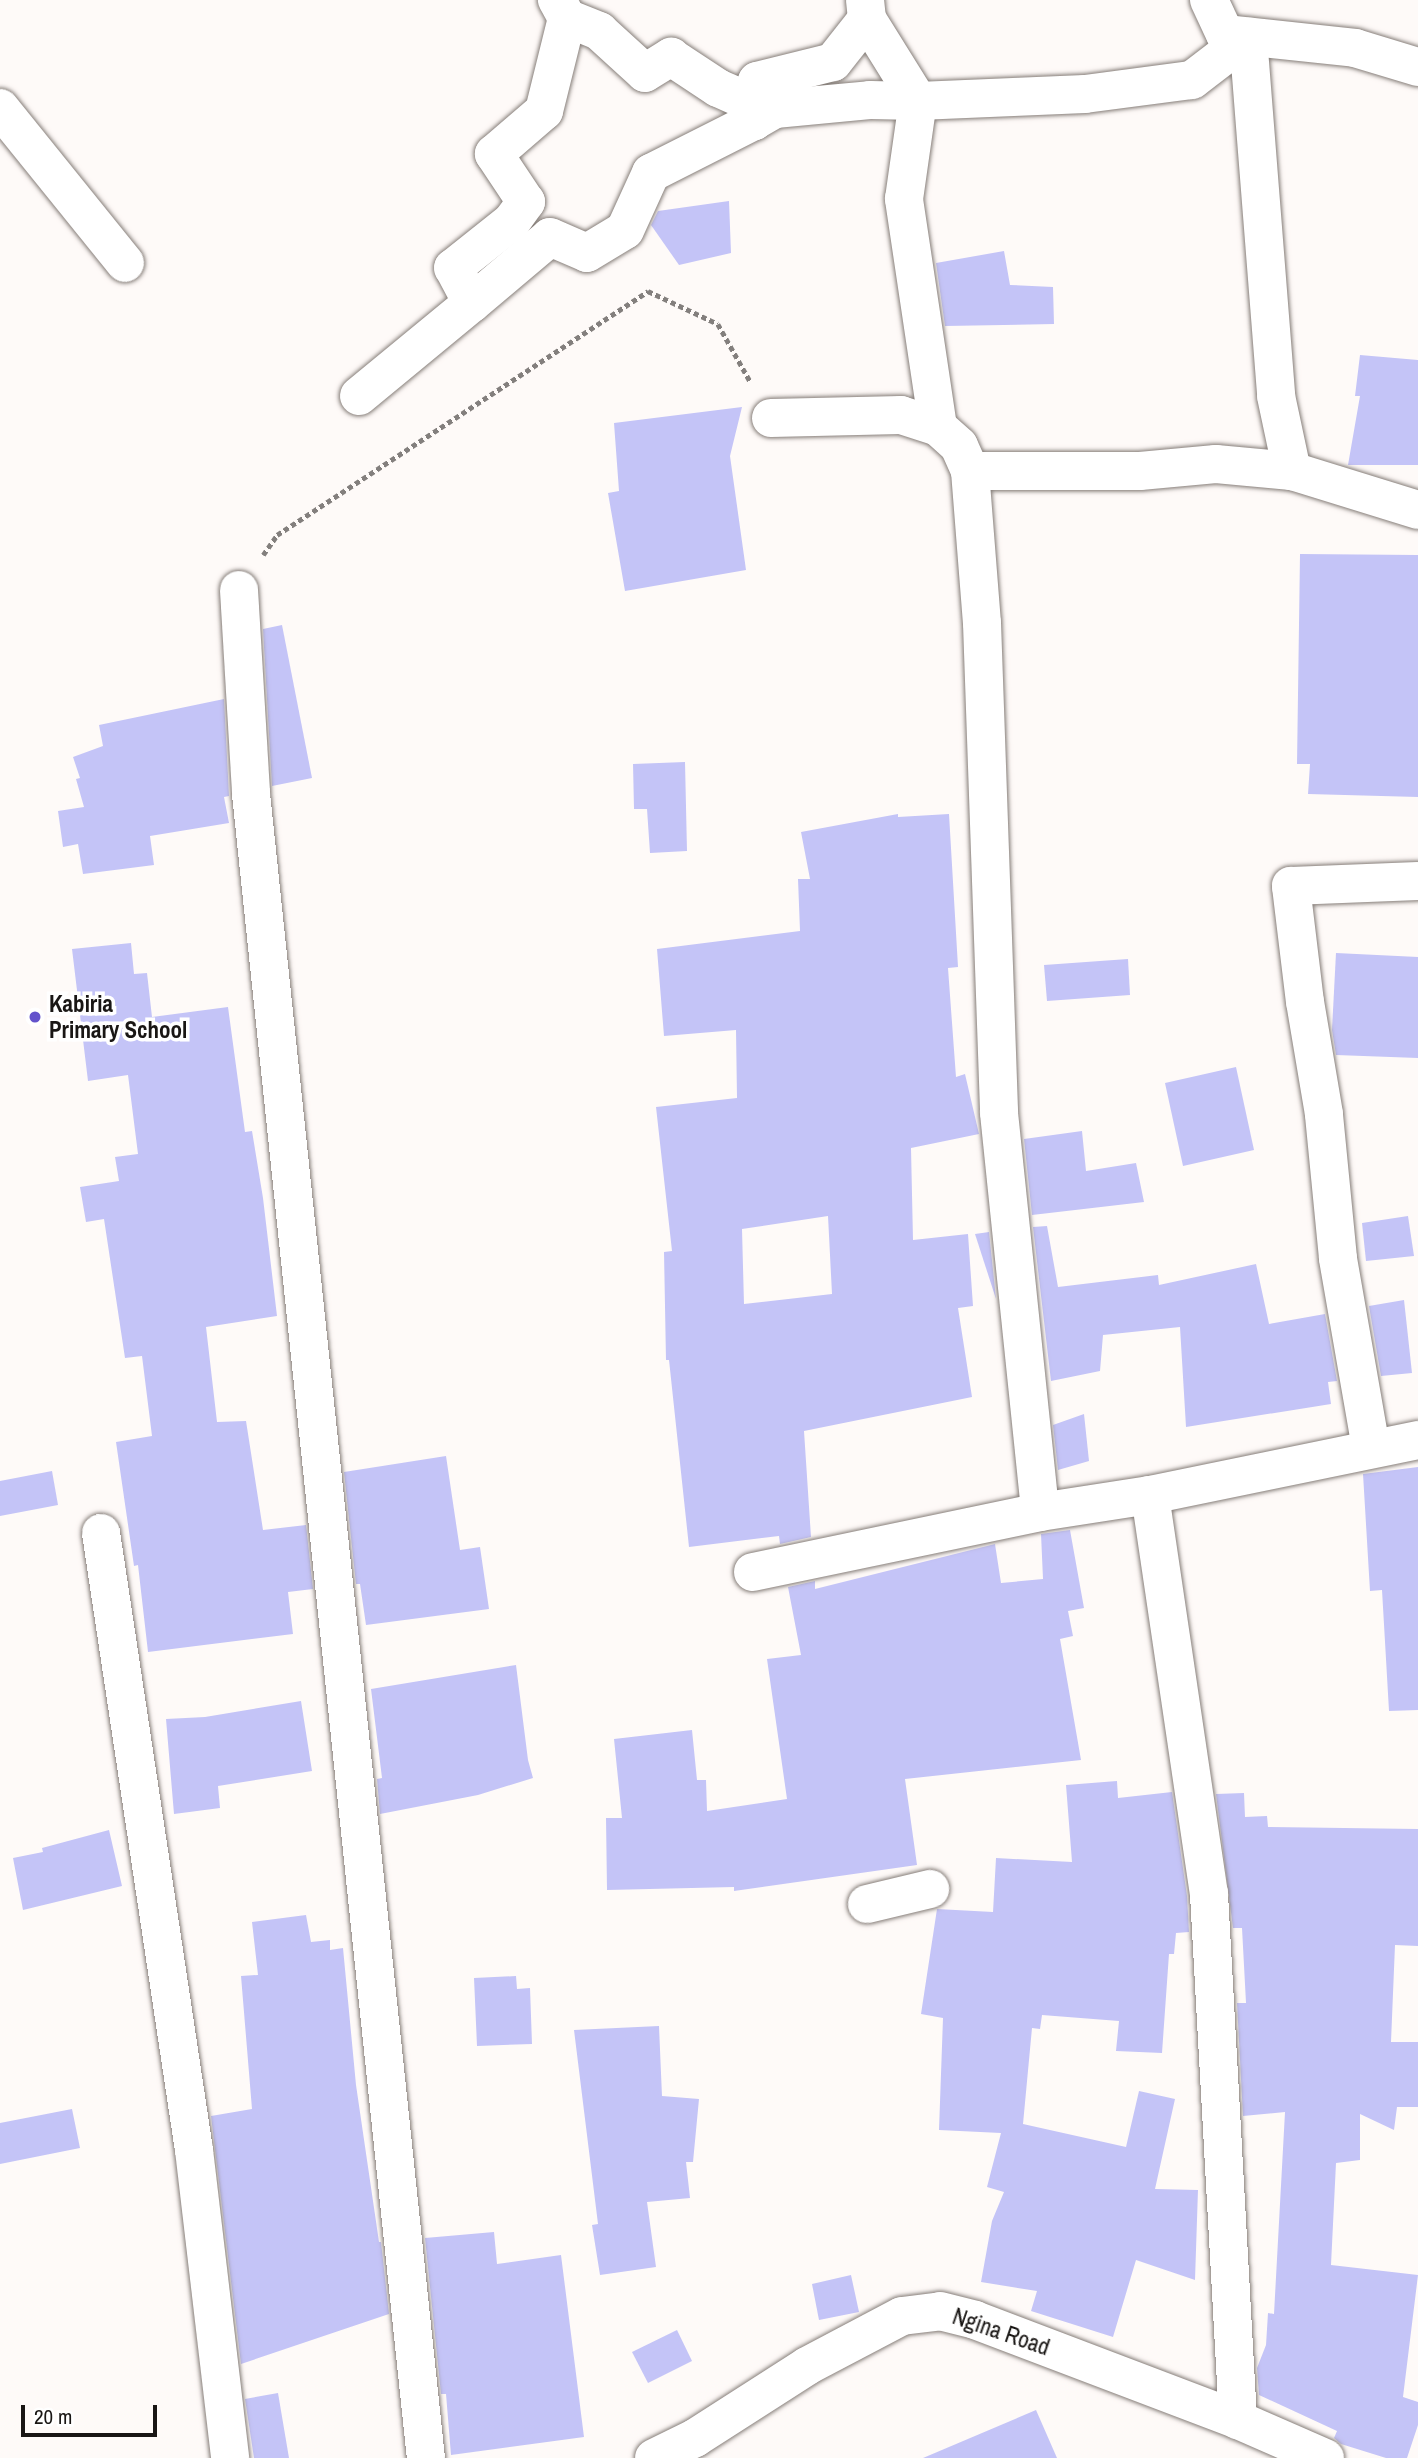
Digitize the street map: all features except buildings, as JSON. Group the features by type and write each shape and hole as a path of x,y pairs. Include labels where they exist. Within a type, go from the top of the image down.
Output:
{"street":[{"path":"1209,0 1225,34 1355,48 1418,67"},
{"path":"472,303 453,268 512,221 526,202 494,154 544,111 562,9 599,31 645,73 671,57 718,88 743,99 754,121"},
{"path":"754,121 757,81 833,62 866,10 918,101 904,199 938,427"},
{"path":"359,397 550,237 587,253 625,230 651,173 775,109 870,100 918,101 1085,94 1192,80 1248,37"},
{"path":"1248,37 1276,396 1292,471"},
{"path":"0,108 125,263"},
{"path":"771,418 901,415 938,427 959,446 970,471 982,623 999,1113 1040,1512"},
{"path":"970,471 1140,471 1216,464 1292,471 1418,510"},
{"path":"239,590 251,794 426,2458"},
{"path":"1371,1448 1350,1342 1338,1258 1324,1114 1305,1002 1291,886 1418,881"},
{"path":"753,1572 1040,1512 1150,1495 1418,1440"},
{"path":"1150,1495 1209,1894 1238,2420"},
{"path":"102,1533 194,2150 230,2458"},
{"path":"867,1904 930,1889"},
{"name":"Ngina Road","path":"654,2458 700,2448 807,2366 902,2316 940,2311 975,2320 1238,2420 1325,2458"}],"path":[{"path":"239,590 277,535 648,291 718,324 771,418"}],"place":[{"name":"Kabiria Primary School","path":"35,1017"}]}
